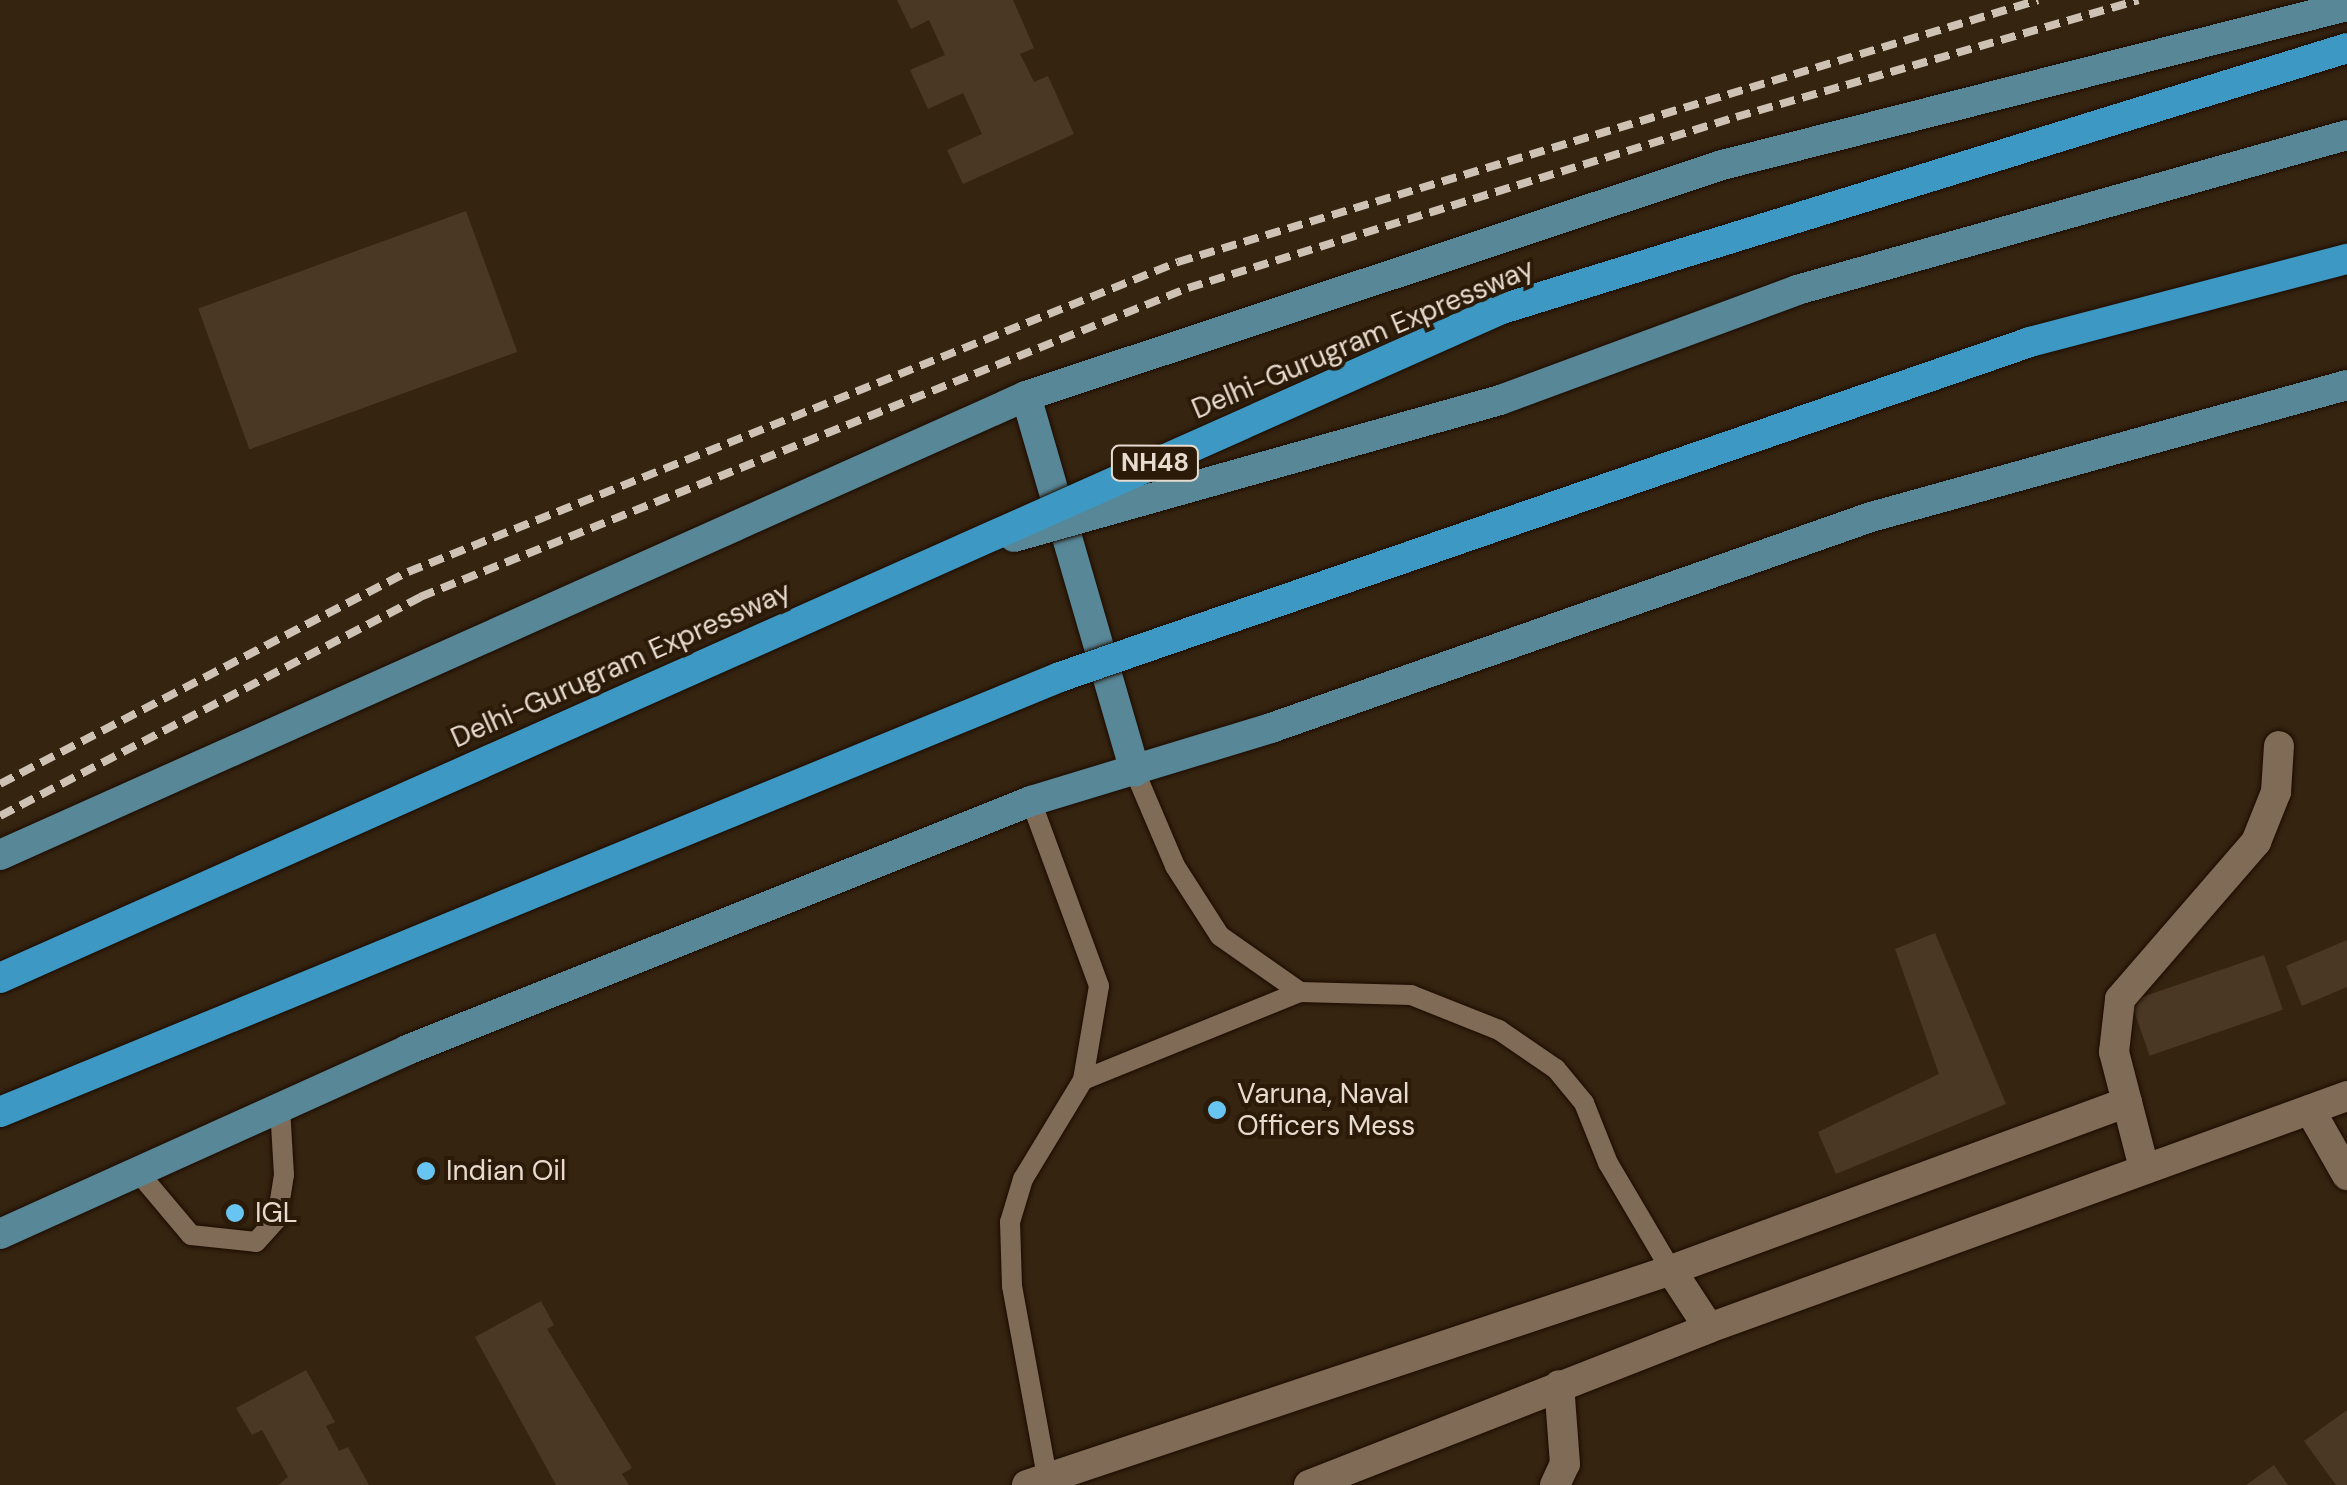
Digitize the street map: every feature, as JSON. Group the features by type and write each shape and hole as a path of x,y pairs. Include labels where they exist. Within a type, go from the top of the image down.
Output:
{"highway":[{"name":"Delhi-Gurugram Expressway","path":"0,978 1502,309 2347,48"},
{"path":"0,1112 1060,677 2030,342 2347,259"}],"main road":[{"path":"0,855 1026,396 1722,165 2347,6"},
{"path":"939,558 1500,400 1797,290 2347,135"},
{"path":"0,1234 406,1050 1030,802 1135,772 1870,517 2347,385"},
{"path":"1026,396 1135,772"}],"street":[{"path":"2144,1168 2114,1052 2120,999 2256,842 2276,792 2278,746"},
{"path":"1309,1485 1710,1328 2347,1096"},
{"path":"1037,1481 1670,1270 2128,1102"},
{"path":"2310,1110 2347,1175"},
{"path":"1670,1270 1710,1328"},
{"path":"1555,1485 1566,1464 1559,1385"}],"lane":[{"path":"1135,772 1175,866 1220,936 1300,992"},
{"path":"1030,802 1097,969 1083,1080 1024,1179 1010,1222 1012,1286 1037,1481"},
{"path":"1083,1080 1300,992 1411,995 1530,1048 1584,1103 1608,1163 1670,1270"},
{"path":"138,1172 191,1235 256,1242 278,1219 284,1175 280,1108"}],"building":[{"path":"897,0 1013,0 1034,48 1020,54 1034,82 1048,76 1074,134 963,184 947,150 982,134 963,93 928,109 910,70 945,55 929,20 911,29"},
{"path":"466,211 517,352 249,449 198,308"},
{"path":"1935,933 2006,1104 1836,1174 1818,1132 1939,1074 1895,949"},
{"path":"2347,940 2347,987 2302,1006 2286,966"},
{"path":"2264,955 2283,1010 2150,1056 2131,1001"},
{"path":"541,1301 554,1325 547,1329 632,1468 622,1474 629,1485 556,1485 475,1337"},
{"path":"306,1370 335,1422 326,1426 339,1451 348,1447 369,1485 278,1485 288,1477 262,1430 252,1435 236,1408"},
{"path":"2347,1410 2347,1485 2336,1485 2304,1441"},
{"path":"2274,1465 2288,1485 2246,1485"}],"railway":[{"path":"0,784 408,572 1178,262 2038,0"},
{"path":"0,816 420,597 1188,288 1736,117 2138,0"}],"place":[{"name":"Varuna, Naval Officers Mess","path":"1217,1110"},
{"name":"Indian Oil","path":"426,1171"},
{"name":"IGL","path":"235,1213"}]}
